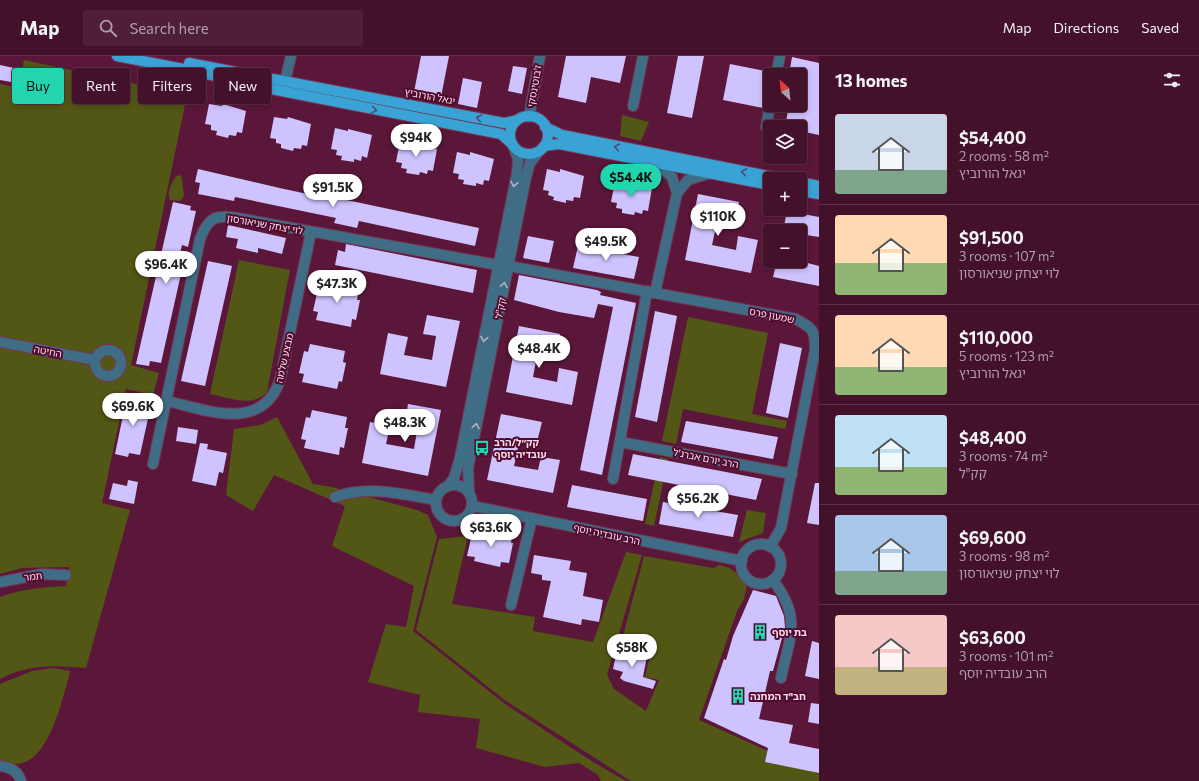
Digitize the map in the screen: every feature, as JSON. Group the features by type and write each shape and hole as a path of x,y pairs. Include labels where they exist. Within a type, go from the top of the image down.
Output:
{"main road":[{"path":"117,56 194,71 256,86 501,134 526,154 534,153 542,148 559,144 763,184"},
{"name":"יגאל הורוביץ","path":"150,56 504,123 518,120"},
{"path":"513,145 510,132 518,120 529,116 540,120 545,127 547,135 542,148"},
{"path":"545,127 562,135 763,175"},
{"path":"807,183 819,186"},
{"path":"807,191 819,194"}],"street":[{"path":"285,81 291,56"},
{"name":"ז'בוטינסקי","path":"529,116 540,56"},
{"path":"633,106 643,56"},
{"path":"777,68 780,56"},
{"name":"קק\"ל","path":"469,492 468,468 503,266 517,169 517,156 513,145"},
{"name":"קק\"ל","path":"448,486 454,478 460,458 503,266 526,173 530,163 542,148"},
{"path":"654,162 671,175 675,183 677,193"},
{"path":"613,479 651,292 677,193 688,180 710,173"},
{"name":"לוי יצחק שניאורסון","path":"153,464 196,256 205,225 213,218 225,216 503,266"},
{"name":"מבצע שלמה","path":"167,401 227,414 240,415 253,411 270,399 280,380 311,232"},
{"name":"שמעון פרס","path":"503,266 796,319 811,327 815,337 815,350 792,474 781,528 770,547"},
{"name":"החיטה","path":"0,342 95,360"},
{"name":"הרב יורם אברג'ל","path":"620,442 792,474"},
{"path":"448,486 460,486 469,492 472,500 472,506 466,517 458,521 444,519 439,513 436,500 439,492 448,486"},
{"path":"335,497 352,492 372,490 436,500"},
{"name":"הרב עובדיה יוסף","path":"472,506 742,561"},
{"path":"511,605 532,518"},
{"path":"762,544 770,547 778,552 781,561 780,570 773,580 761,584 752,582 744,573 742,561 745,553 752,547 762,544"},
{"name":"תמר","path":"0,582 42,574 66,575"},
{"path":"773,580 788,603 792,624 781,678"},
{"path":"0,766 8,767 15,771 21,781"}],"green space":[{"path":"24,60 61,68 23,68"},
{"path":"64,69 72,70 72,104 130,104 130,83 138,84 138,104 185,104 131,365 159,373 153,395 126,389 102,503 130,510 86,668 53,666 31,668 10,674 0,679 0,597 33,589 66,586 69,567 22,568 0,574 0,84 12,87 12,104 64,104"},
{"path":"622,115 649,122 641,141 620,136"},
{"path":"180,175 182,178 184,196 180,201 170,200 170,188 176,176"},
{"path":"239,260 290,270 267,392 255,400 248,401 210,394"},
{"path":"688,317 768,333 752,414 787,421 785,429 683,409 676,444 662,441"},
{"path":"277,417 313,484 332,487 417,510 428,515 437,537 413,631 505,704 593,762 626,781 601,781 598,775 579,763 545,767 476,748 480,719 418,712 420,695 368,682 386,624 406,627 414,586 332,546 345,506 274,475 253,511 226,495 234,429 260,425"},
{"path":"660,457 668,459 654,526 645,524"},
{"path":"747,510 766,513 763,533 739,542"},
{"path":"468,536 452,604 535,617 533,631 593,642 626,552 642,555 607,675 614,689 646,711 659,680 645,677 650,655 621,644 644,556 714,568 719,565 732,569 747,585 744,599 737,611 699,720 819,774 819,781 631,781 506,701 416,630 439,539"},
{"path":"53,668 70,671 60,709 48,738 32,758 19,764 0,763 0,684 32,671"}],"building":[{"path":"421,56 449,56 441,97 414,92"},
{"path":"566,56 626,56 620,83 591,77 586,103 558,97"},
{"path":"678,56 704,56 692,118 667,113"},
{"path":"792,57 819,63 819,135 807,132 807,120 786,120 788,112 807,112 807,68 790,68"},
{"path":"730,64 763,71 763,108 723,100"},
{"path":"0,65 14,68 12,68 11,82 0,80"},
{"path":"513,66 527,68 522,94 508,91"},
{"path":"463,78 482,82 477,108 458,104"},
{"path":"209,104 222,106 223,104 246,111 242,133 237,132 236,136 229,135 228,138 216,135 217,131 211,130 211,125 205,124"},
{"path":"274,117 287,119 288,117 311,124 307,146 302,145 301,149 294,148 293,151 281,148 281,144 276,143 276,139 270,138"},
{"path":"335,128 348,131 348,129 372,135 367,158 362,156 361,161 354,159 354,162 341,160 342,156 336,155 337,150 331,149"},
{"path":"400,141 413,144 413,142 437,149 433,171 428,170 427,174 420,172 419,175 406,173 407,169 401,168 402,163 396,162"},
{"path":"457,152 470,155 470,152 494,159 489,181 484,180 483,185 476,183 476,186 463,184 464,180 458,179 459,174 453,173"},
{"path":"198,169 336,200 337,198 479,228 475,246 359,221 357,228 334,223 336,218 235,197 234,201 198,194 200,183 195,182"},
{"path":"547,169 560,172 560,169 584,176 580,198 574,197 573,201 566,200 566,203 553,200 554,197 548,195 549,191 543,190"},
{"path":"615,181 628,184 629,182 652,188 648,211 643,210 642,214 635,212 634,215 622,213 622,209 616,208 617,203 611,202"},
{"path":"698,194 739,202 735,222 718,218 712,245 736,250 738,236 758,240 751,273 685,260"},
{"path":"173,202 191,206 190,210 196,211 188,247 182,245 178,264 183,265 161,363 150,361 149,366 136,364"},
{"path":"807,215 819,217 819,237 807,235 807,224 784,224 786,216 807,216"},
{"path":"228,225 286,238 282,254 258,248 258,253 236,248 238,239 226,237"},
{"path":"528,236 554,241 549,263 523,258"},
{"path":"346,244 477,270 473,293 335,265 338,250 345,252"},
{"path":"578,246 639,257 634,279 573,268"},
{"path":"208,261 232,266 205,386 181,381"},
{"path":"807,263 819,266 819,286 773,277 775,268 807,268"},
{"path":"519,275 597,290 601,292 600,295 636,303 602,475 580,470 613,307 598,304 594,318 559,312 514,300"},
{"path":"324,282 359,289 357,300 360,300 356,320 352,319 351,327 316,320 318,312 313,311 318,289 322,290"},
{"path":"655,311 677,316 657,422 635,417"},
{"path":"427,315 460,321 446,387 380,374 388,333 408,337 404,355 432,360 436,336 423,334"},
{"path":"519,326 560,334 556,353 538,350 533,377 557,382 559,368 578,372 572,405 506,392"},
{"path":"780,343 802,348 788,418 766,413"},
{"path":"310,344 345,351 343,362 346,363 342,382 339,381 337,389 302,382 304,374 299,373 304,351 308,352"},
{"path":"127,396 146,400 145,404 151,405 140,455 129,453 128,457 115,454"},
{"path":"408,404 441,410 428,476 362,463 370,422 390,426 386,444 414,449 418,425 405,423"},
{"path":"312,410 347,417 345,428 348,428 344,448 340,447 339,455 304,448 306,440 301,439 306,417 310,418"},
{"path":"501,414 542,422 537,442 520,438 514,466 538,470 541,457 560,460 553,493 487,480"},
{"path":"686,421 778,437 773,459 681,442"},
{"path":"178,427 198,430 196,444 176,441"},
{"path":"200,443 208,444 207,449 227,453 223,473 219,472 216,486 192,481"},
{"path":"633,454 762,479 756,500 628,475"},
{"path":"128,480 138,482 134,504 109,499 113,483 127,486"},
{"path":"815,483 819,483 819,525 807,523"},
{"path":"572,485 647,499 643,521 567,507"},
{"path":"663,502 738,515 733,537 659,524"},
{"path":"477,529 512,536 511,543 513,543 509,563 501,562 500,567 474,561 475,557 467,556 472,534 476,535"},
{"path":"534,555 571,561 569,570 587,573 583,596 603,600 599,622 582,619 581,625 543,617 551,581 542,580 542,575 531,573"},
{"path":"753,590 776,596 784,616 785,627 773,671 770,671 759,719 793,725 789,743 819,749 819,773 765,762 768,748 704,718 724,659 726,660 733,636"},
{"path":"812,641 819,643 819,679 805,676"},
{"path":"618,646 647,656 643,677 656,681 653,689 624,681 620,678 623,672 613,669"},
{"path":"811,703 819,704 819,724 808,722"}],"place":[{"name":"קק״ל/הרב עובדיה יוסף","path":"482,448"},
{"name":"בת יוסף","path":"760,632"},
{"name":"חב\"ד המחנה","path":"738,696"}]}
